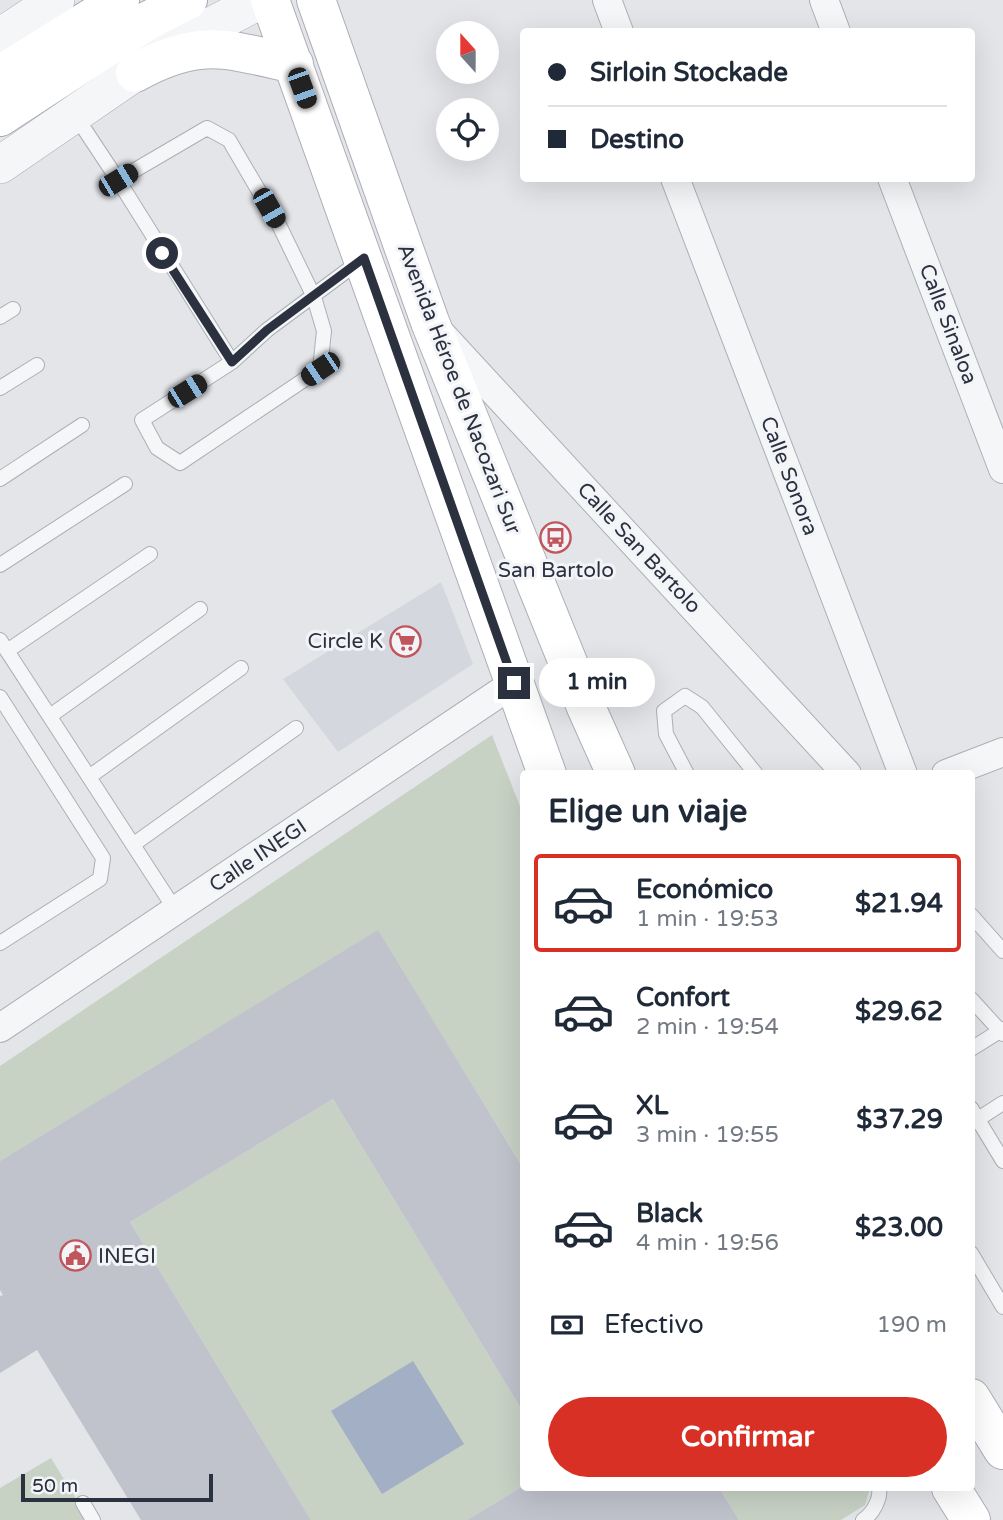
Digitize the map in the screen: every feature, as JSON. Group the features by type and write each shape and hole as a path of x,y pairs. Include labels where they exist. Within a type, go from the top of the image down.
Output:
{"main road":[{"path":"0,75 120,0"},
{"path":"0,117 146,21 190,0"},
{"name":"Avenida Héroe de Nacozari Sur","path":"270,0 546,770"},
{"name":"Avenida Héroe de Nacozari Sur","path":"316,0 430,322 586,707 614,770"},
{"path":"135,73 172,55 212,48 233,49 293,64"},
{"path":"975,1404 1003,1450"},
{"path":"952,1491 971,1520"}],"street":[{"path":"0,37 56,0"},
{"path":"178,43 193,22 190,0"},
{"path":"0,165 178,43 261,0"},
{"path":"607,0 618,28"},
{"path":"824,0 834,28"},
{"name":"Calle Sonora","path":"677,182 901,770"},
{"name":"Calle Sinaloa","path":"894,182 1003,469"},
{"name":"Calle San Bartolo","path":"430,322 843,770"},
{"name":"Calle INEGI","path":"0,1028 514,683"},
{"path":"956,770 1003,752"}],"lane":[{"path":"74,114 232,362"},
{"path":"118,180 208,128 229,140 280,227 314,297 324,331 320,369 180,463 157,448 142,419 232,362 267,330 314,297 364,258"},
{"path":"0,388 37,365"},
{"path":"0,480 82,425"},
{"path":"0,565 125,484"},
{"path":"150,554 4,645 176,911"},
{"path":"50,716 200,609"},
{"path":"89,777 241,668"},
{"path":"685,770 666,734 664,711 685,696 702,707 753,770"},
{"path":"0,697 103,858 100,879 0,943"},
{"path":"134,844 296,728"},
{"path":"975,920 1003,951"},
{"path":"975,1003 1002,1031 975,1047"},
{"path":"975,1117 1003,1103"},
{"path":"975,1119 1003,1161"},
{"path":"975,1260 1003,1307"},
{"path":"863,1520 868,1517 880,1495 879,1491"},
{"path":"83,1503 93,1520"}],"shaded area":[{"path":"441,582 473,664 338,752 283,679"},
{"path":"492,735 520,806 520,1163 378,931 0,1161 0,1066"},
{"path":"333,1099 520,1407 520,1488 467,1520 311,1520 130,1222"},
{"path":"51,1458 89,1520 0,1520 0,1488"},
{"path":"721,1491 869,1491 865,1505 841,1520 739,1520"}],"water":[{"path":"413,1361 464,1444 382,1494 331,1411"}],"building":[{"name":"INEGI","path":"378,930 520,1163 520,1407 333,1099 130,1222 311,1520 141,1520 37,1350 0,1373 0,1296 3,1295 0,1290 0,1161"},
{"path":"520,1488 520,1491 721,1491 739,1520 467,1520"}],"place":[{"name":"San Bartolo","path":"556,538"},
{"name":"Circle K","path":"406,641"},
{"name":"INEGI","path":"75,1256"}],"route":[{"path":"162,253 232,362 267,330 364,258 514,683"}]}
